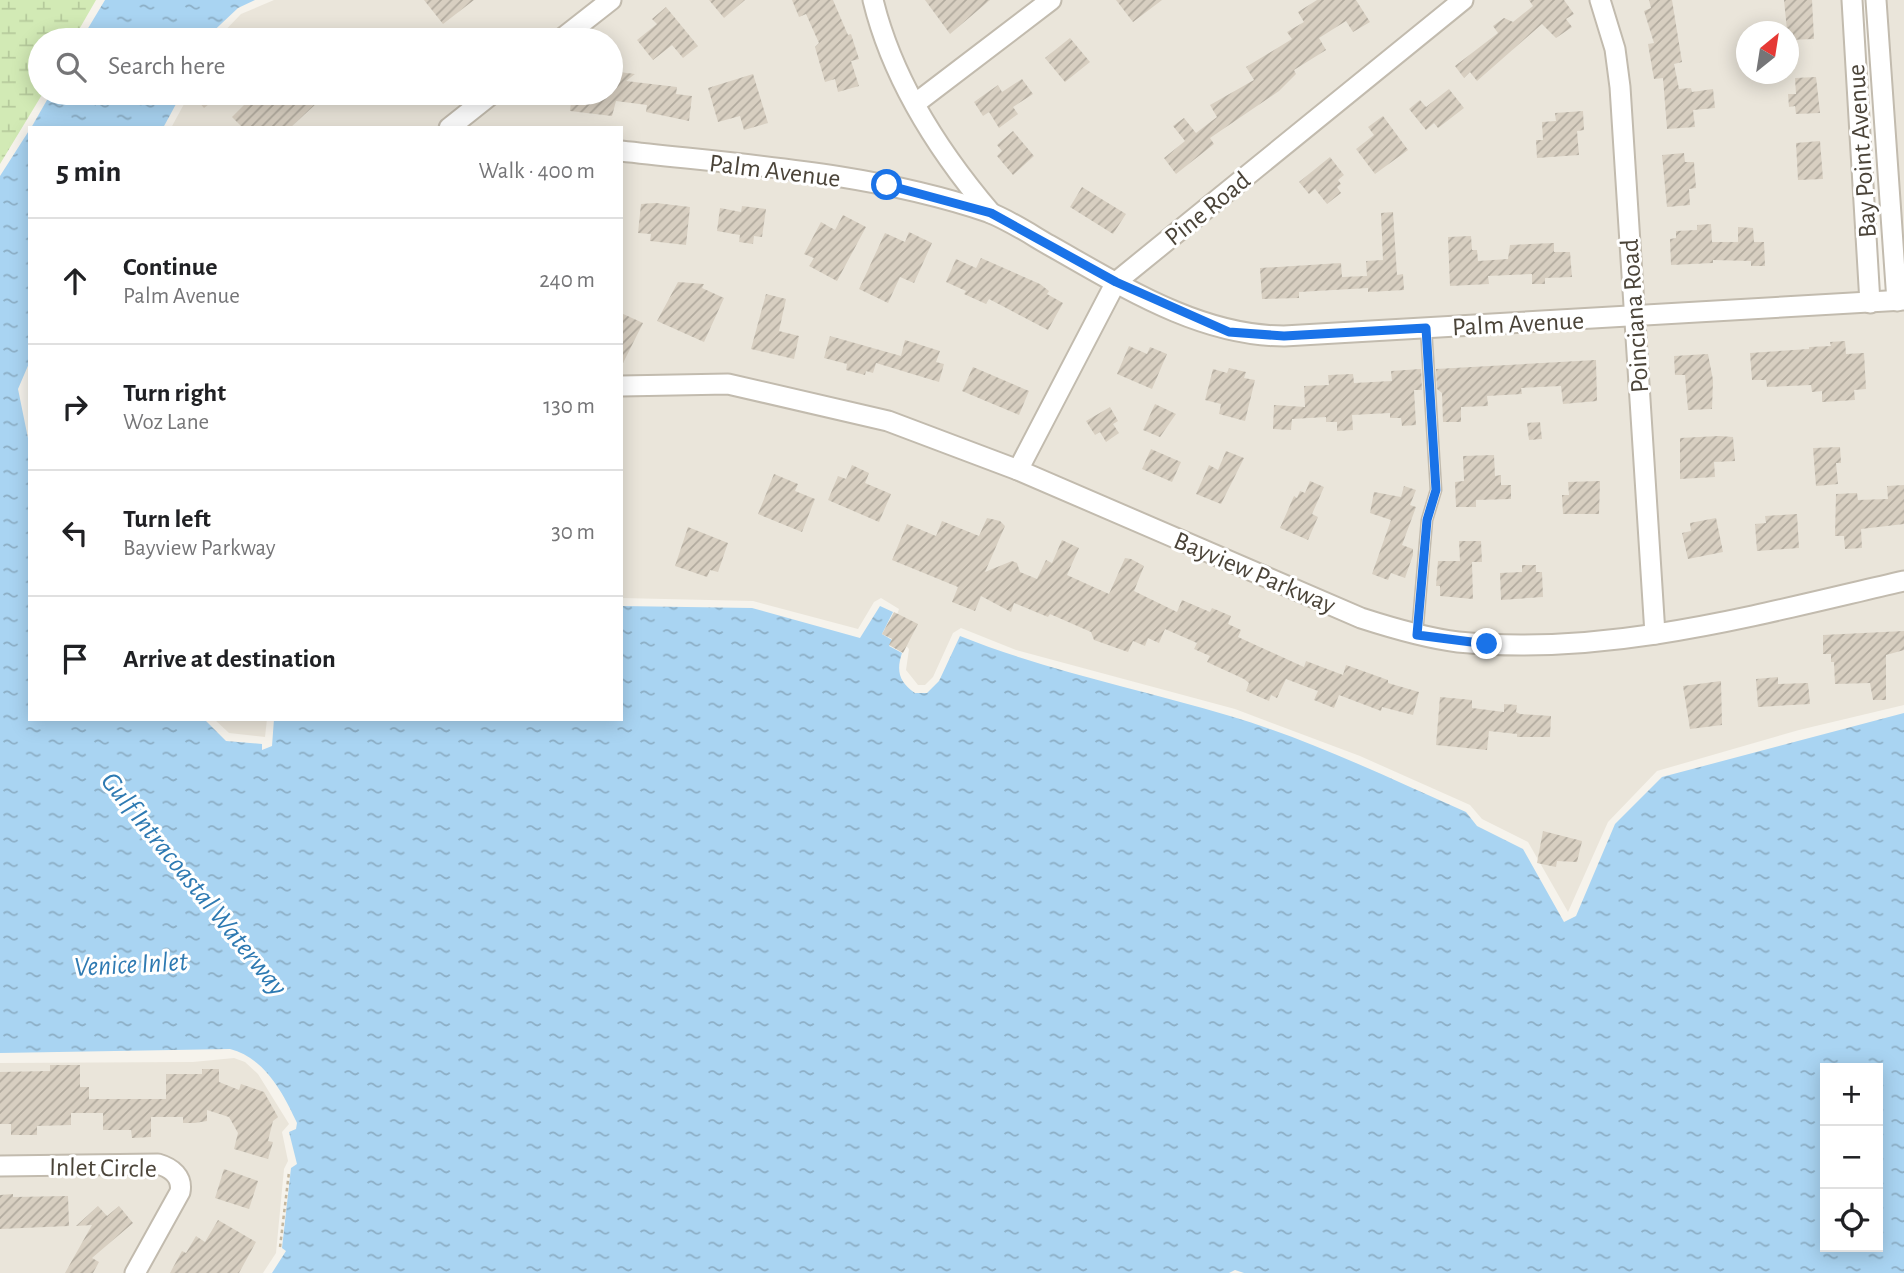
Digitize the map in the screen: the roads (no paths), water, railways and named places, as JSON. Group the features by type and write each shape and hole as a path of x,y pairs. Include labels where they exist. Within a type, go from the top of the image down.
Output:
{"street":[{"path":"575,28 611,0"},
{"path":"873,0 886,43 916,103 953,165 991,213"},
{"path":"916,103 1051,0"},
{"name":"Pine Road","path":"1018,471 1116,282 1463,0"},
{"name":"Poinciana Road","path":"1600,0 1619,70 1655,634"},
{"name":"Bay Point Avenue","path":"1852,0 1870,303"},
{"name":"Bay Point Avenue","path":"1876,0 1900,300"},
{"path":"452,126 478,105"},
{"name":"Palm Avenue","path":"623,151 887,185 991,213 1116,282 1186,315 1246,335 1284,336 1900,300"},
{"name":"Bayview Parkway","path":"623,386 708,383 749,387 888,421 1018,471 1360,618 1417,635 1457,642 1515,644 1655,634 1904,581"},
{"name":"Inlet Circle","path":"0,1166 158,1164 168,1167 179,1178 180,1192 135,1273"}],"lane":[{"path":"1417,635 1427,520 1436,490 1426,328"}],"water":[{"path":"105,0 255,0 238,8 217,28 88,28"},
{"path":"44,105 175,105 164,126 32,126"},
{"path":"28,132 28,366 18,389 28,438 28,721 206,721 226,741 262,744 262,750 272,746 274,721 623,721 623,606 752,608 860,638 880,606 893,612 882,634 892,640 889,646 902,653 900,676 905,685 915,693 927,693 939,681 960,636 1060,670 1196,706 1290,736 1466,812 1477,826 1523,849 1564,922 1576,916 1615,824 1662,777 1904,713 1904,1273 1244,1273 1235,1270 1229,1273 272,1273 286,1251 282,1248 291,1168 297,1164 289,1132 296,1129 297,1123 286,1100 263,1068 230,1049 0,1053 0,176"}],"water label":[{"name":"Gulf Intracoastal Waterway","path":"195,883"},
{"name":"Venice Inlet","path":"131,963"}]}
